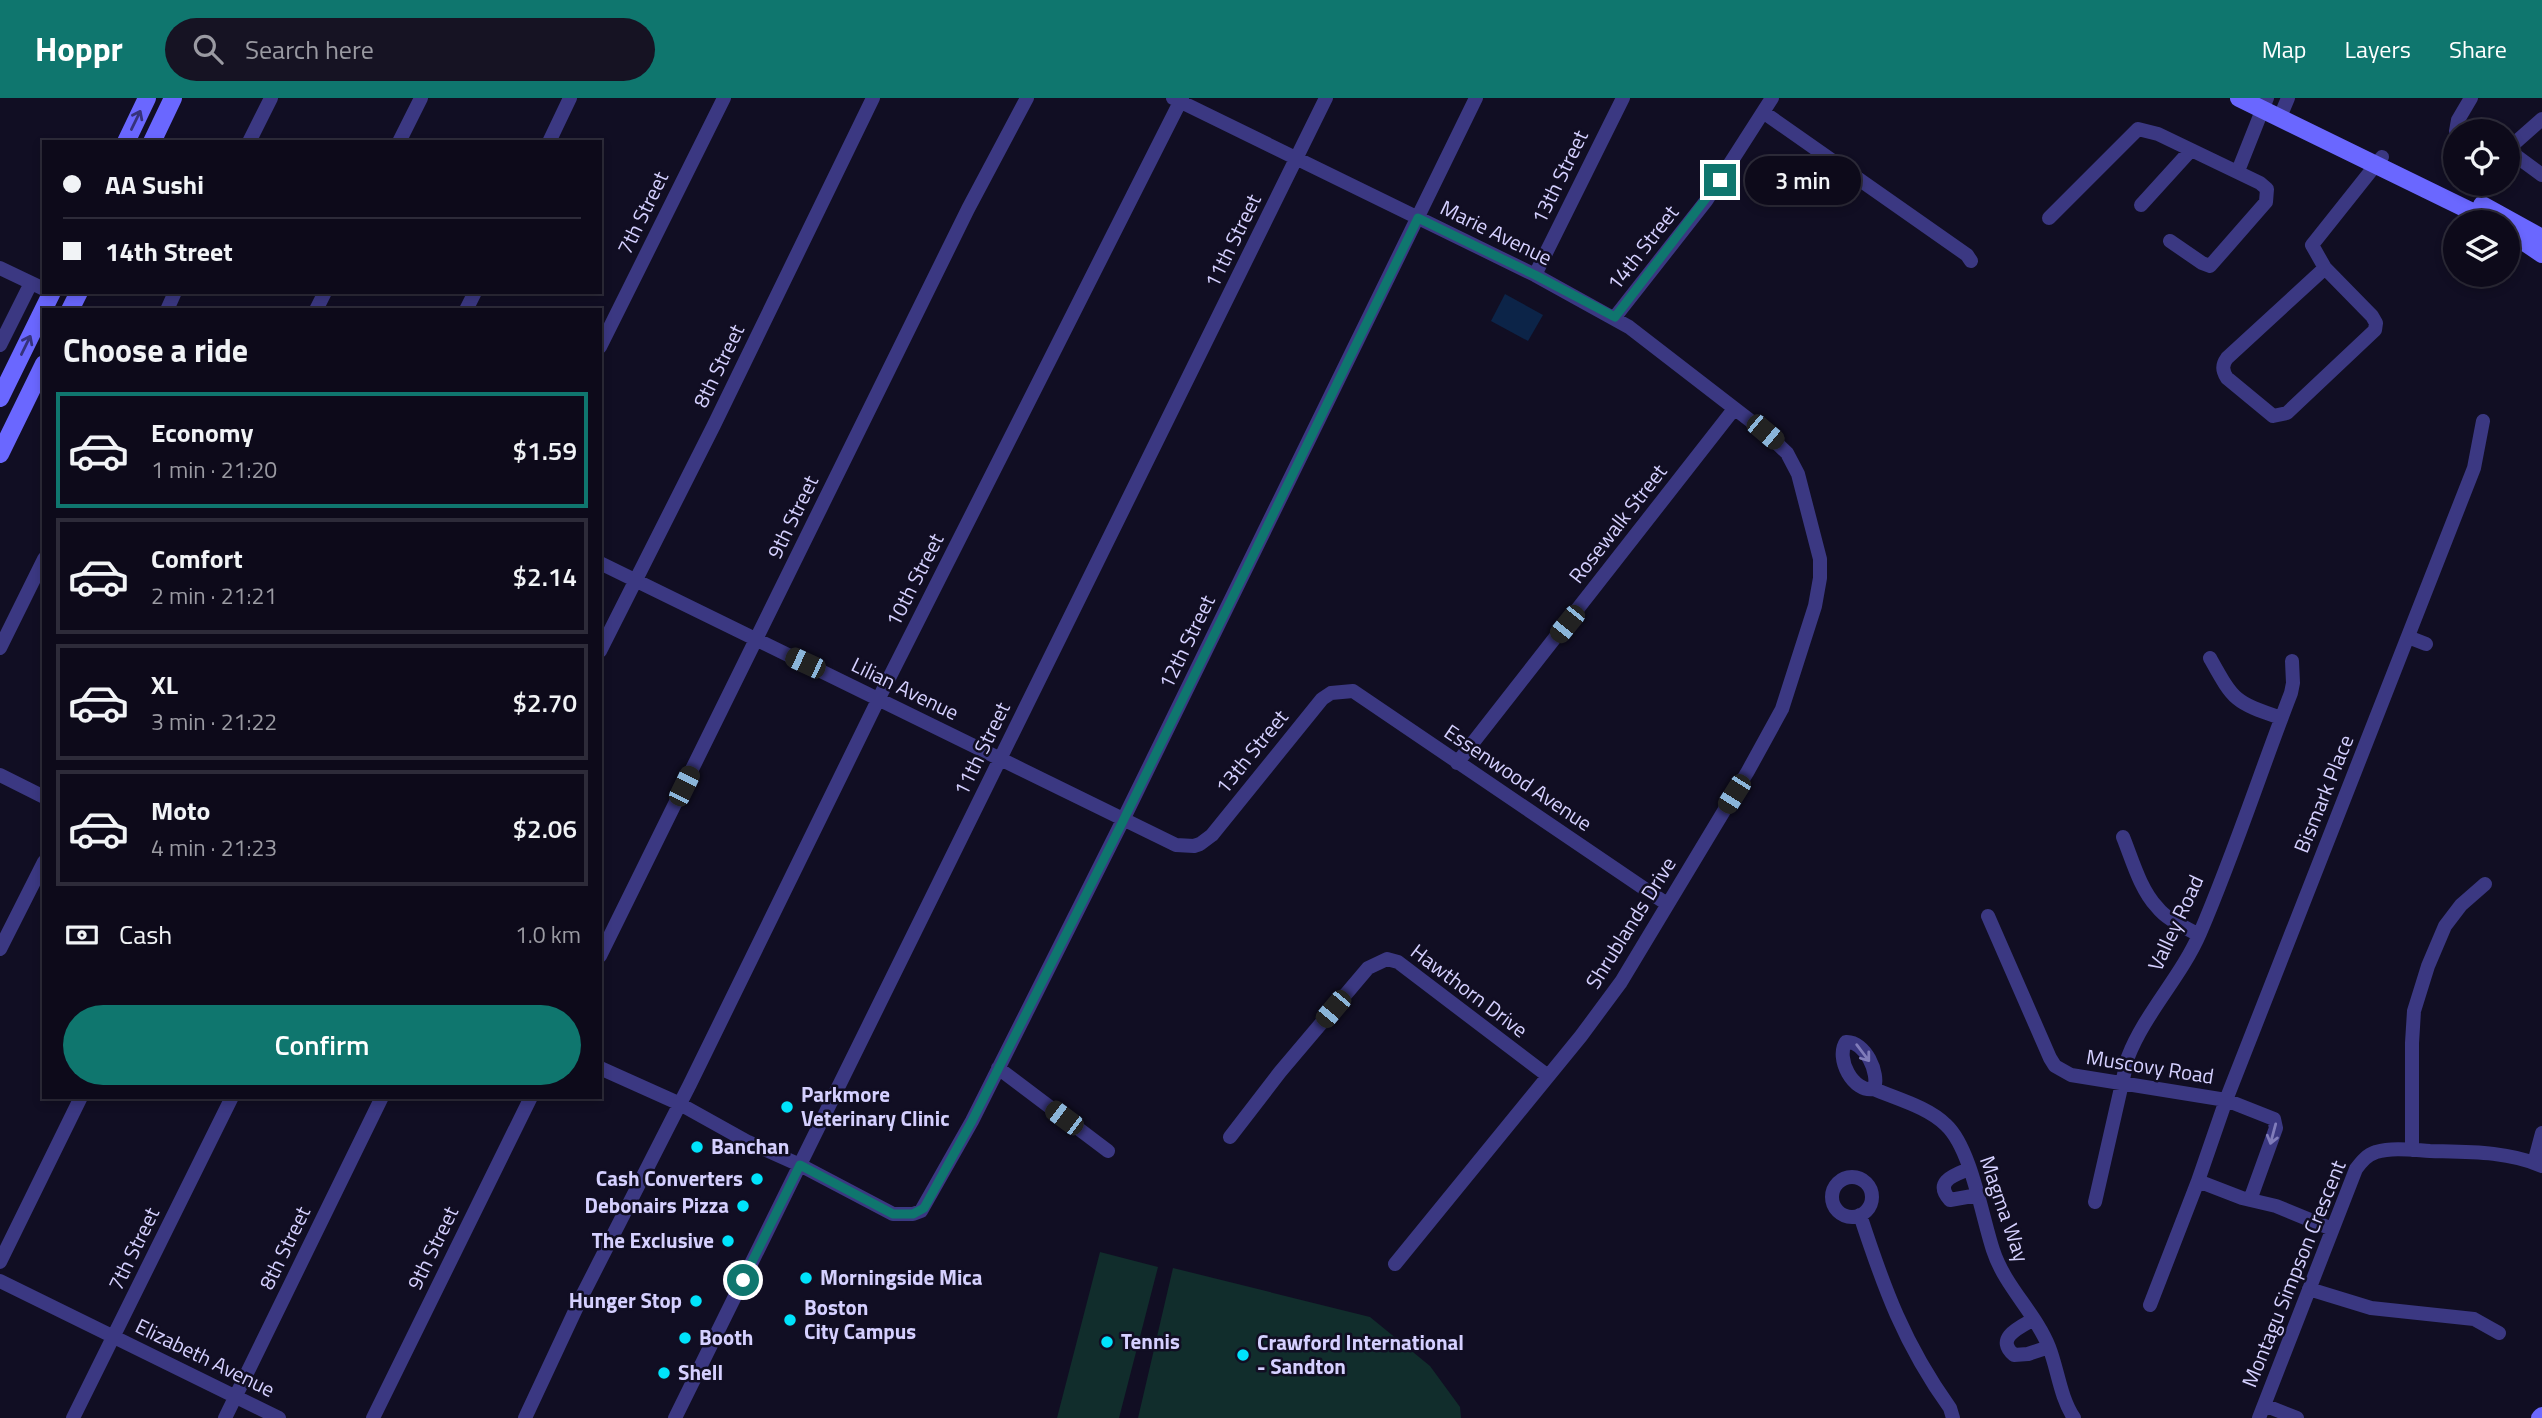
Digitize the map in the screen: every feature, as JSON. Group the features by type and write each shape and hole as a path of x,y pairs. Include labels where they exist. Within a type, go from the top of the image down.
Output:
{"street":[{"path":"126,140 147,98"},
{"path":"153,140 173,98"},
{"path":"250,140 271,98"},
{"path":"400,140 421,98"},
{"path":"550,140 570,98"},
{"name":"7th Street","path":"602,343 724,98"},
{"name":"8th Street","path":"602,647 714,425 873,98"},
{"name":"9th Street","path":"602,952 968,209 1027,98"},
{"name":"11th Street","path":"675,1418 1326,98"},
{"name":"12th Street","path":"800,1165 893,1214 918,1213 929,1200 999,1068 1123,821 1476,98"},
{"name":"13th Street","path":"1535,275 1623,98"},
{"name":"14th Street","path":"1615,317 1706,201 1772,98"},
{"path":"2239,98 2265,103 2280,117 2520,224 2542,249"},
{"path":"2280,117 2288,98"},
{"path":"2459,119 2471,98"},
{"name":"Marie Avenue","path":"1178,99 1615,317 1779,443 1793,462 1802,486 1819,559"},
{"name":"10th Street","path":"678,1103 690,1084 1178,99"},
{"path":"2238,172 2265,103"},
{"path":"1763,112 1967,255 1971,261"},
{"path":"2520,139 2542,120"},
{"path":"2049,218 2138,129 2150,131 2265,187 2268,198 2210,266 2170,242"},
{"path":"2141,205 2191,150"},
{"path":"2520,158 2542,175"},
{"path":"2379,161 2471,210"},
{"path":"2325,268 2223,364 2223,372 2227,378 2273,416 2287,413 2375,330 2376,323 2372,316 2325,268 2312,245 2379,161"},
{"path":"2520,237 2542,249"},
{"path":"0,268 37,286 0,345"},
{"path":"0,398 42,311"},
{"path":"0,454 42,368"},
{"name":"Rosewalk Street","path":"1457,763 1734,409"},
{"name":"Bismark Place","path":"2150,1305 2226,1100 2474,468 2483,421"},
{"name":"Shrublands Drive","path":"1395,1264 1621,982 1748,771 1791,688 1815,606 1820,578 1819,559"},
{"path":"0,648 42,563"},
{"name":"Lilian Avenue","path":"602,564 1001,758 1123,821 1176,845 1194,846"},
{"path":"2408,637 2426,645"},
{"path":"2210,658 2232,696 2240,703 2281,718"},
{"name":"Valley Road","path":"2095,1202 2121,1082 2134,1042 2173,982 2199,935 2293,684 2292,661"},
{"name":"13th Street","path":"1194,846 1212,835 1318,702 1331,693 1346,690"},
{"name":"Essenwood Avenue","path":"1346,690 1363,696 1457,763 1667,904"},
{"path":"0,775 42,796"},
{"path":"2123,837 2157,908 2199,935"},
{"path":"0,949 42,866"},
{"path":"2412,1150 2414,1011 2424,977 2445,926 2461,905 2485,884"},
{"name":"Muscovy Road","path":"1988,916 2037,1032 2056,1066 2071,1075 2226,1100 2271,1117 2276,1124 2250,1200"},
{"name":"Hawthorn Drive","path":"1230,1137 1280,1072 1368,968 1387,959 1398,962 1548,1076"},
{"path":"999,1068 1108,1151"},
{"path":"602,1069 678,1103 748,1142 800,1165"},
{"name":"Magma Way","path":"1874,1089 1917,1107 1946,1124 1956,1137 1978,1195 2001,1270 2049,1347 2060,1386 2074,1418"},
{"path":"0,1262 80,1099"},
{"name":"7th Street","path":"72,1418 231,1099"},
{"name":"8th Street","path":"225,1418 381,1099"},
{"name":"9th Street","path":"373,1418 530,1099"},
{"path":"525,1418 678,1103"},
{"path":"2538,1165 2542,1133"},
{"name":"Montagu Simpson Crescent","path":"2261,1411 2361,1162 2375,1152 2412,1150 2494,1154 2538,1165"},
{"path":"1969,1169 1947,1179 1944,1183 1945,1195 1955,1201 1978,1195"},
{"path":"2198,1181 2250,1200 2276,1206 2332,1229"},
{"path":"1860,1215 1895,1316 1950,1408 1953,1418"},
{"name":"Elizabeth Avenue","path":"0,1281 279,1418"},
{"path":"2309,1289 2371,1308 2474,1319 2499,1332"},
{"path":"2034,1319 2009,1334 2007,1348 2014,1355 2020,1356 2049,1347"},
{"path":"2261,1411 2297,1418"}],"green space":[{"name":"Tennis","path":"1100,1252 1158,1267 1119,1418 1057,1418"},
{"name":"Crawford International - Sandton","path":"1173,1268 1370,1317 1430,1366 1460,1407 1461,1418 1138,1418"}],"water":[{"path":"1505,294 1543,315 1528,341 1491,321"}],"place":[{"name":"Parkmore Veterinary Clinic","path":"787,1107"},
{"name":"Banchan","path":"697,1147"},
{"name":"Cash Converters","path":"757,1179"},
{"name":"Debonairs Pizza","path":"743,1206"},
{"name":"The Exclusive","path":"728,1241"},
{"name":"Morningside Mica","path":"806,1278"},
{"name":"Hunger Stop","path":"696,1301"},
{"name":"Boston City Campus","path":"790,1320"},
{"name":"Booth","path":"685,1338"},
{"name":"Tennis","path":"1107,1342"},
{"name":"Crawford International - Sandton","path":"1243,1355"},
{"name":"Shell","path":"664,1373"}],"route":[{"path":"743,1280 800,1165 893,1214 913,1214 924,1208 972,1121 1123,821 1418,218 1615,317 1720,180"}]}
